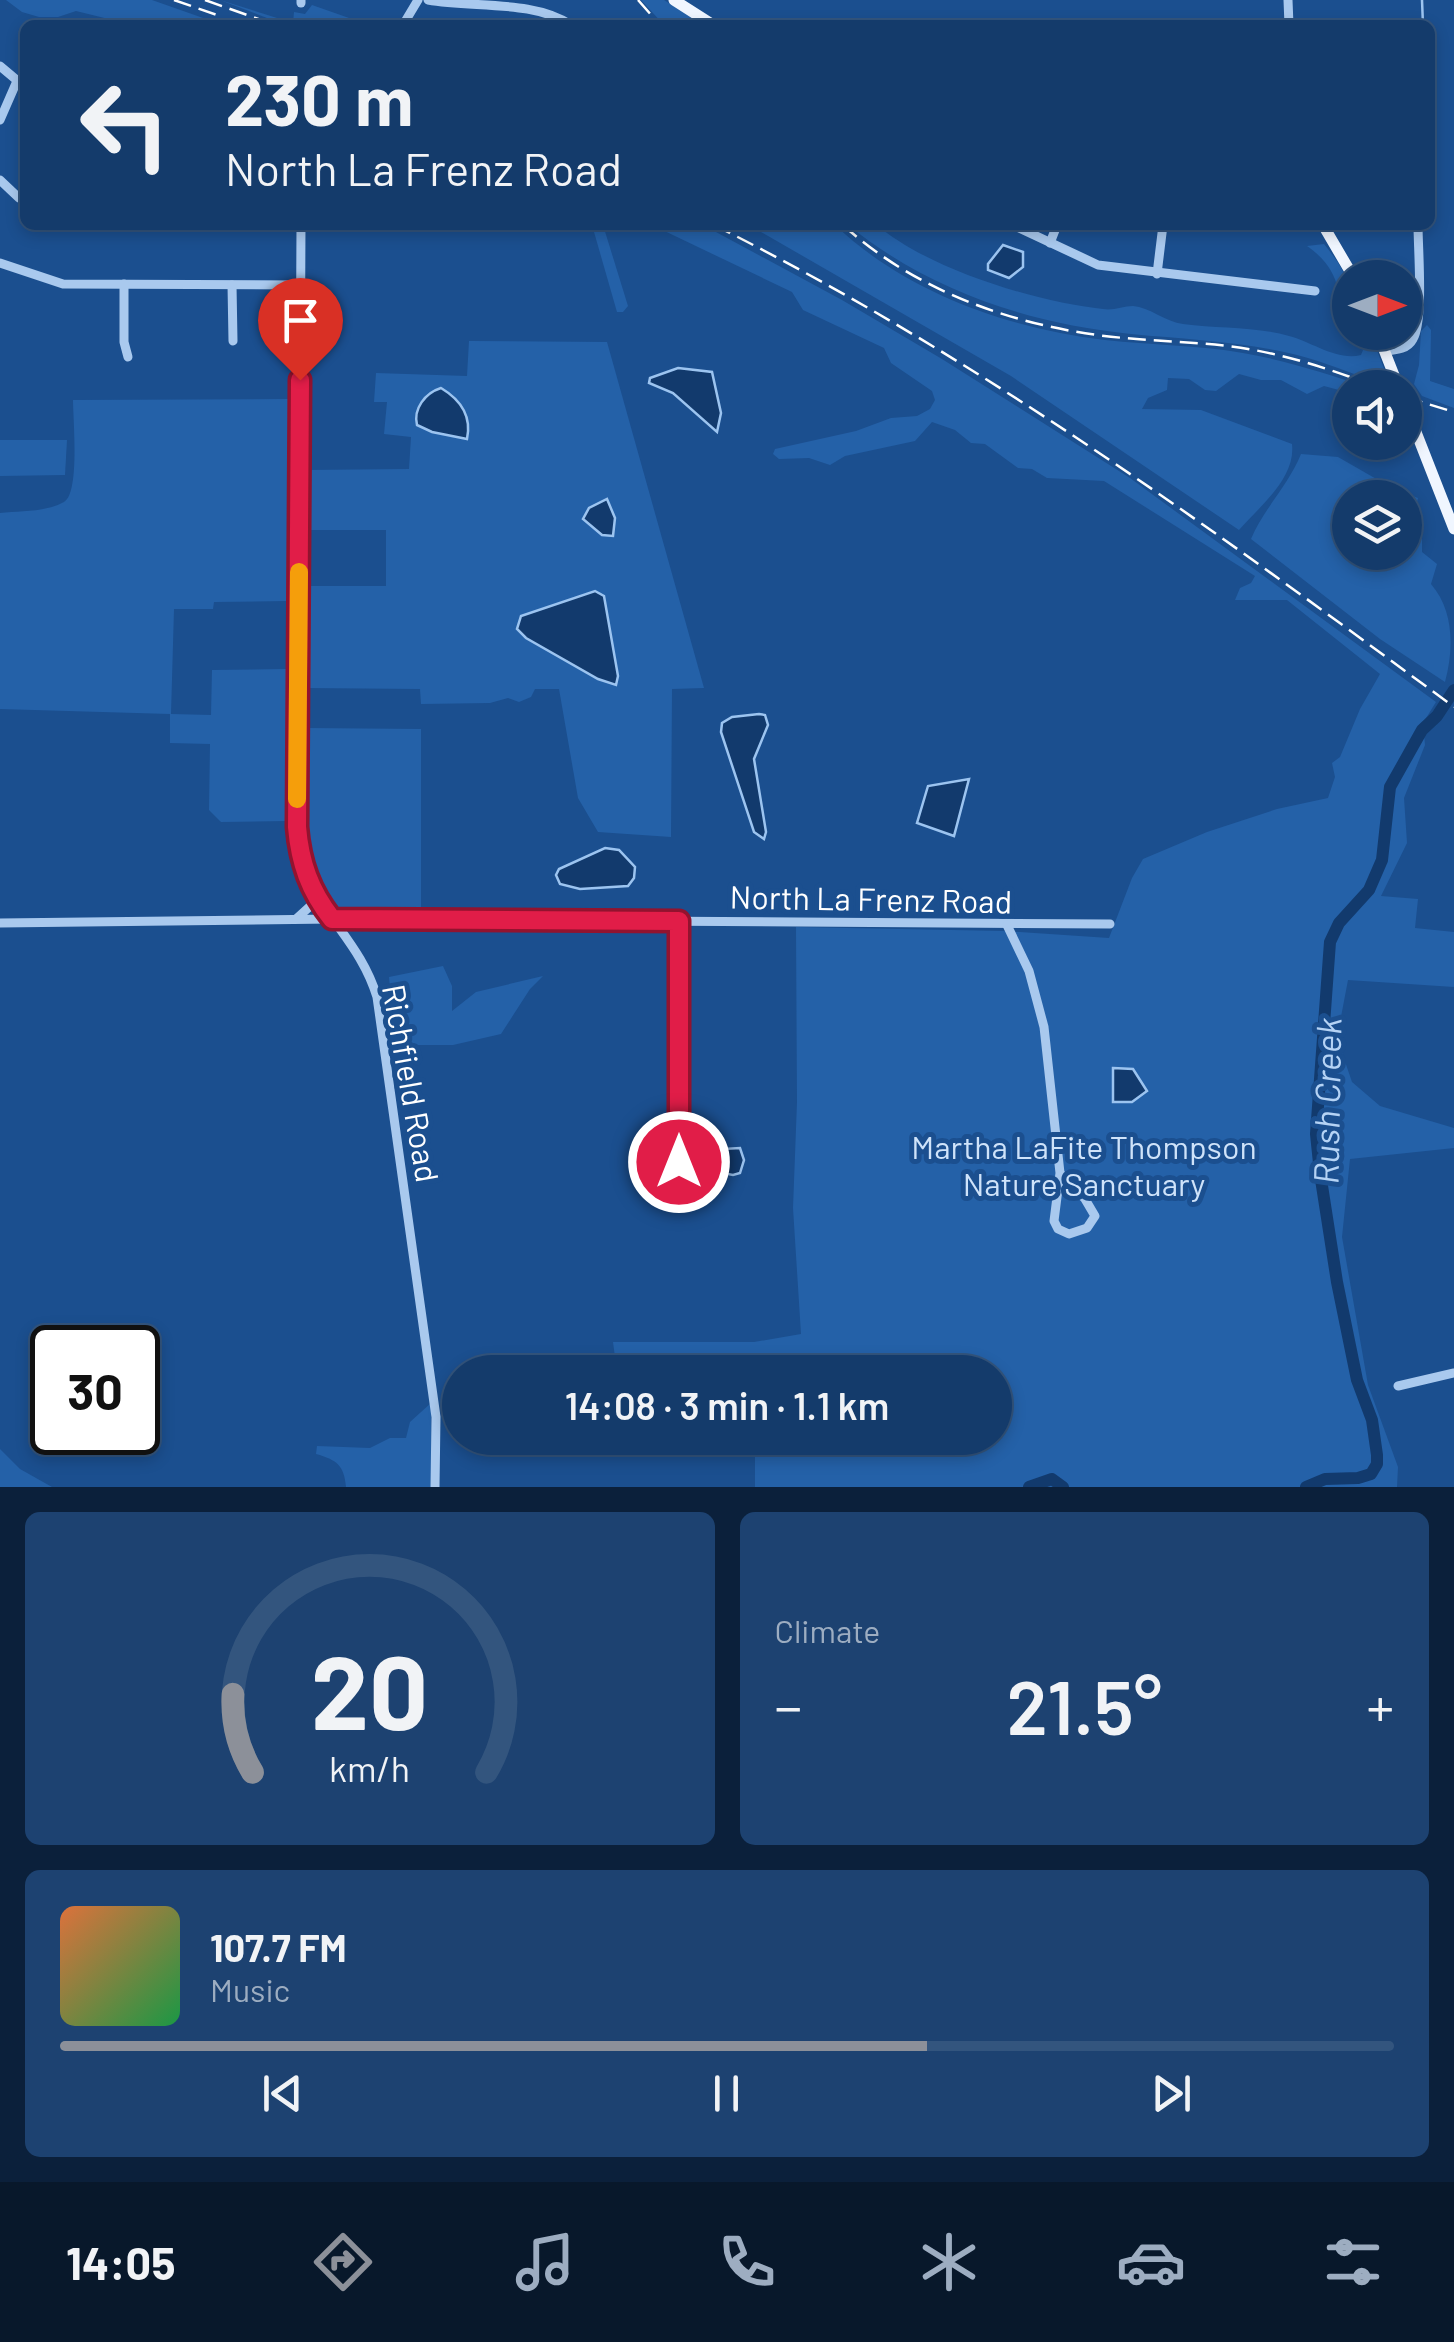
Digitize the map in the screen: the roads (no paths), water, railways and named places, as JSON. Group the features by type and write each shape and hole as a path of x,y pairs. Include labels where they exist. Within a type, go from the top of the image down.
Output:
{"main road":[{"path":"674,0 704,20"},
{"path":"1326,230 1343,260"},
{"path":"1384,351 1391,370"},
{"path":"1422,447 1454,529"}],"street":[{"path":"428,0 535,4 565,20"},
{"path":"0,66 20,83"},
{"path":"0,120 20,86"},
{"path":"0,180 19,198"},
{"name":"Richfield Road","path":"301,230 297,827 304,868 317,900 367,969 380,1012 436,1417 435,1487"},
{"path":"1024,230 1098,264 1315,290"},
{"path":"1050,243 1055,230"},
{"path":"1157,274 1162,230"},
{"path":"1384,351 1404,348 1415,336 1418,230"},
{"path":"0,263 60,283 300,285"},
{"path":"124,284 124,342 128,357"},
{"path":"232,285 233,342"},
{"path":"293,920 308,912 317,900"},
{"name":"North La Frenz Road","path":"0,924 332,919 1110,924"},
{"path":"679,921 679,1162"},
{"path":"1006,925 1029,971 1044,1027 1060,1173 1054,1221 1058,1229 1068,1234 1087,1228 1096,1216 1060,1173"},
{"path":"1398,1386 1454,1373"}],"waterway":[{"path":"1422,0 1423,20"},
{"name":"Rush Creek","path":"1306,1487 1325,1479 1371,1474 1377,1464 1372,1420 1357,1380 1337,1282 1316,1134 1330,942 1339,923 1369,890 1382,860 1390,787 1422,730 1454,690"},
{"name":"Rush Creek","path":"1029,1487 1052,1479 1063,1487"}],"railway":[{"path":"174,0 217,15"},
{"path":"205,0 261,20"},
{"path":"638,0 656,20"},
{"path":"724,230 813,277 1003,390 1185,512 1454,707"},
{"path":"849,230 939,289 1011,316 1086,333 1254,350 1332,371"},
{"path":"1422,402 1454,412"}],"park label":[{"name":"Martha LaFite Thompson Nature Sanctuary","path":"1084,1164"}]}
